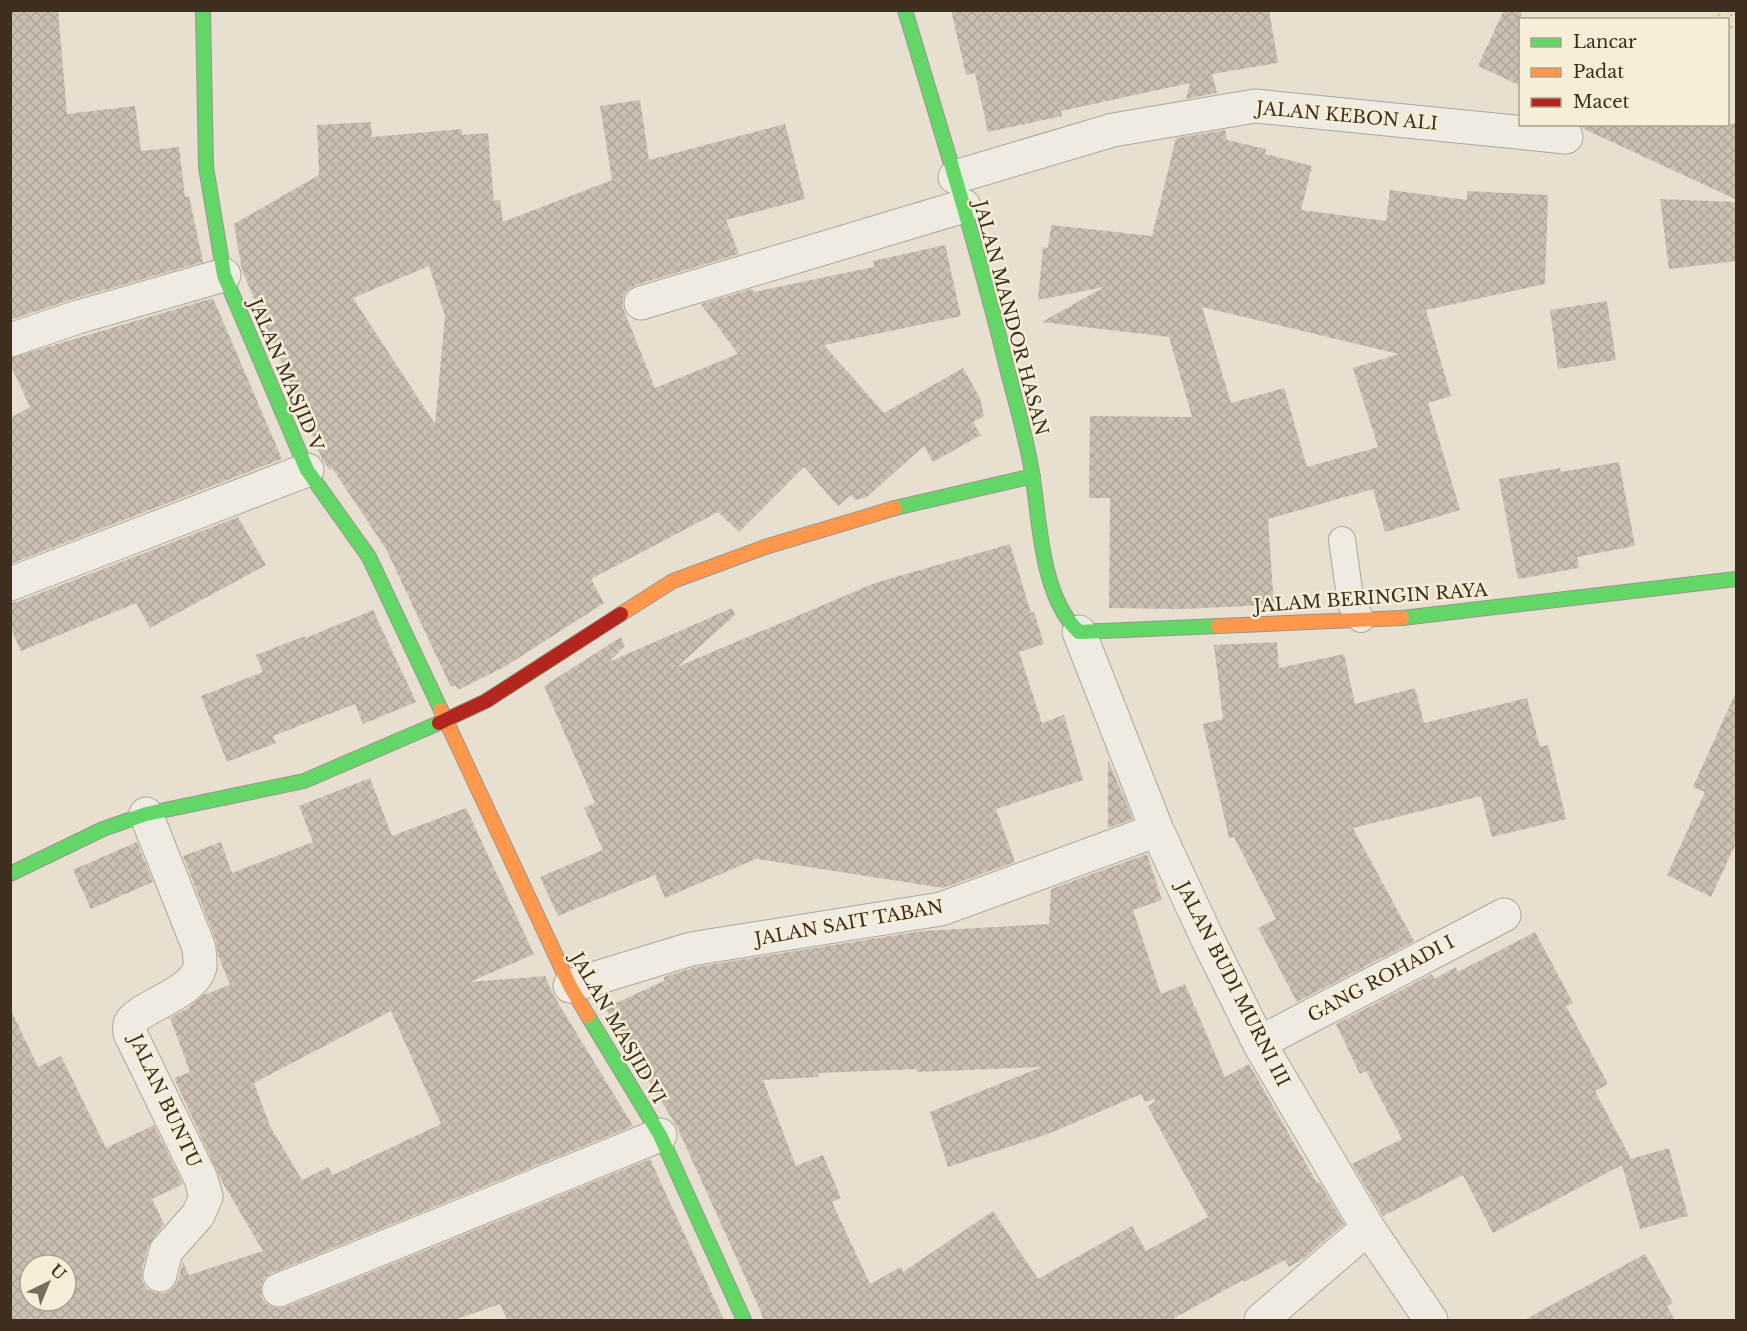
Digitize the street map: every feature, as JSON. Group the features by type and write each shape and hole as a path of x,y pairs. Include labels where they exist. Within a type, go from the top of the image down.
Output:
{"street":[{"name":"JALAN MASJID V","path":"203,10 206,167 224,275 307,470 369,557 446,720"},
{"name":"JALAN MANDOR HASAN","path":"905,10 984,273 1033,476 1038,522 1053,593 1067,621 1079,632"},
{"name":"JALAN KEBON ALI","path":"641,303 960,192 1113,130 1255,106 1566,137"},
{"path":"10,340 78,317 224,275"},
{"path":"10,584 307,470"},
{"path":"10,874 102,829 146,814 304,782 446,720 486,701 674,581 765,547 888,510 1033,476"},
{"name":"JALAM BERINGIN RAYA","path":"1079,632 1419,616 1737,579"},
{"name":"JALAN BUDI MURNI III","path":"1079,632 1157,830 1258,1043 1368,1228 1431,1320"},
{"name":"JALAN MASJID VI","path":"446,720 570,986 660,1135 744,1320"},
{"name":"JALAN BUNTU","path":"146,814 199,948 200,966 194,979 176,993 134,1018 130,1025 130,1034 201,1179 206,1197 198,1215 166,1251 160,1275"},
{"name":"JALAN SAIT TABAN","path":"570,986 691,949 941,909 1157,830"},
{"name":"GANG ROHADI I","path":"1258,1043 1504,915"},
{"path":"279,1290 660,1135"},
{"path":"1261,1320 1368,1228"}],"lane":[{"path":"1342,540 1352,604 1361,619"}],"shaded area":[{"path":"1709,11 1736,11 1736,29 1732,37 1729,34 1729,18 1715,18"}],"building":[{"path":"10,10 58,10 67,114 135,106 141,151 179,147 185,197 189,196 203,262 73,299 10,320"},
{"path":"951,10 1269,10 1278,63 1212,74 1217,93 1186,99 1190,83 1061,111 1062,116 988,132 975,73 966,75"},
{"path":"1504,10 1521,10 1519,85 1478,66"},
{"path":"640,100 649,160 785,124 805,199 726,220 739,254 636,285 627,291 623,299 623,308 655,388 738,354 701,304 752,289 754,292 874,267 873,261 945,245 961,316 824,345 884,413 963,368 980,398 984,416 973,422 981,435 933,462 924,446 867,497 855,500 851,495 838,506 804,467 739,532 718,512 591,579 604,603 506,666 458,690 455,685 451,687 386,549 332,468 330,470 323,461 242,270 234,224 319,175 317,125 371,122 372,137 462,129 462,135 488,133 494,201 500,200 503,222 612,180 600,106","holes":["429,266 445,316 435,424 353,298"]},
{"path":"1729,124 1737,124 1737,200 1580,126 1729,126"},
{"path":"1225,130 1227,140 1266,149 1265,154 1312,166 1301,210 1386,221 1390,190 1467,200 1467,191 1548,195 1545,284 1426,310 1451,396 1428,403 1460,510 1385,532 1373,489 1268,519 1274,605 1180,609 1109,608 1110,498 1089,498 1090,416 1192,417 1169,337 1042,322 1104,287 1038,300 1043,247 1048,248 1051,225 1152,236 1176,138","holes":["1202,307 1399,354 1353,368 1378,447 1307,467 1284,388 1231,403"]},
{"path":"1660,199 1737,202 1737,261 1669,269"},
{"path":"213,298 282,459 10,564 10,418 30,407 10,364 10,358"},
{"path":"1607,301 1616,360 1558,369 1550,310"},
{"path":"1619,462 1635,546 1577,557 1579,568 1518,579 1499,479 1560,468 1561,472"},
{"path":"238,517 266,565 150,628 136,603 21,651 10,627 10,602 17,602"},
{"path":"1010,544 1031,613 1034,612 1044,644 1019,652 1042,723 1064,715 1083,780 996,809 1015,862 943,888 758,858 665,898 655,875 558,916 540,877 603,850 584,808 595,803 544,686 621,637 625,646 609,662 732,608 735,615 677,667 875,583"},
{"path":"373,610 416,702 363,724 355,704 273,736 276,743 227,762 201,696 263,672 256,655 305,636 306,638"},
{"path":"1277,642 1279,668 1344,654 1355,704 1415,688 1424,723 1527,698 1540,747 1548,745 1566,819 1492,837 1481,796 1353,828 1414,941 1297,1002 1258,928 1276,919 1234,837 1229,838 1203,724 1223,719 1214,645"},
{"path":"1737,690 1737,841 1711,897 1667,875 1705,792 1693,787"},
{"path":"1108,760 1133,819 1108,828"},
{"path":"370,778 392,836 466,808 534,954 470,982 545,976 554,996 633,1126 272,1273 265,1278 261,1287 262,1298 267,1304 276,1308 286,1307 650,1159 724,1320 507,1320 500,1304 454,1320 10,1320 10,1008 38,1067 61,1056 106,1148 154,1125 183,1184 152,1199 164,1224 148,1246 142,1271 142,1281 147,1289 156,1293 165,1293 173,1288 183,1262 189,1275 263,1251 221,1180 174,1078 190,1072 170,1018 188,1008 203,995 230,985 218,955 216,941 183,856 221,842 232,873 313,842 299,806","holes":["391,1011 441,1124 333,1175 328,1167 302,1180 270,1126 254,1083"]},
{"path":"137,842 153,882 91,909 73,870"},
{"path":"1147,854 1162,900 1133,910 1161,994 1185,984 1225,1077 1249,1064 1317,1183 1319,1182 1344,1224 1303,1259 1289,1267 1285,1260 1244,1282 1243,1280 1171,1320 763,1320 677,1127 605,1008 664,981 664,977 695,967 922,931 1049,924 1051,889","holes":["1041,1067 930,1112 948,1167 1048,1134 1141,1094 1145,1102 1154,1099 1155,1101 1148,1107 1208,1217 1146,1251 1132,1226 1038,1279 993,1211 903,1272 901,1267 870,1284 832,1202 841,1198 823,1155 796,1166 763,1080 819,1077 819,1073"]},
{"path":"1535,932 1573,1003 1566,1006 1608,1084 1595,1091 1631,1159 1669,1148 1688,1216 1640,1229 1622,1165 1493,1233 1463,1175 1383,1216 1352,1164 1402,1139 1366,1071 1360,1074 1336,1024 1432,974 1434,979 1456,967 1458,972"},
{"path":"1645,1254 1673,1303 1667,1306 1675,1320 1524,1320"}],"traffic: fast":[{"path":"203,10 206,167 224,275 307,470 369,557 441,710"},
{"path":"905,10 995,319 1028,451 1045,560 1057,600 1067,618 1079,632 1218,626"},
{"path":"895,508 1033,476"},
{"path":"1402,618 1736,579"},
{"path":"10,874 103,829 146,814 304,781 439,723"},
{"path":"588,1016 660,1135 744,1320"}],"traffic: slow":[{"path":"621,614 673,581 765,547 895,508"},
{"path":"1218,626 1402,618"},
{"path":"441,710 570,986 588,1016"}],"traffic: jam":[{"path":"439,723 486,701 621,614"}]}
